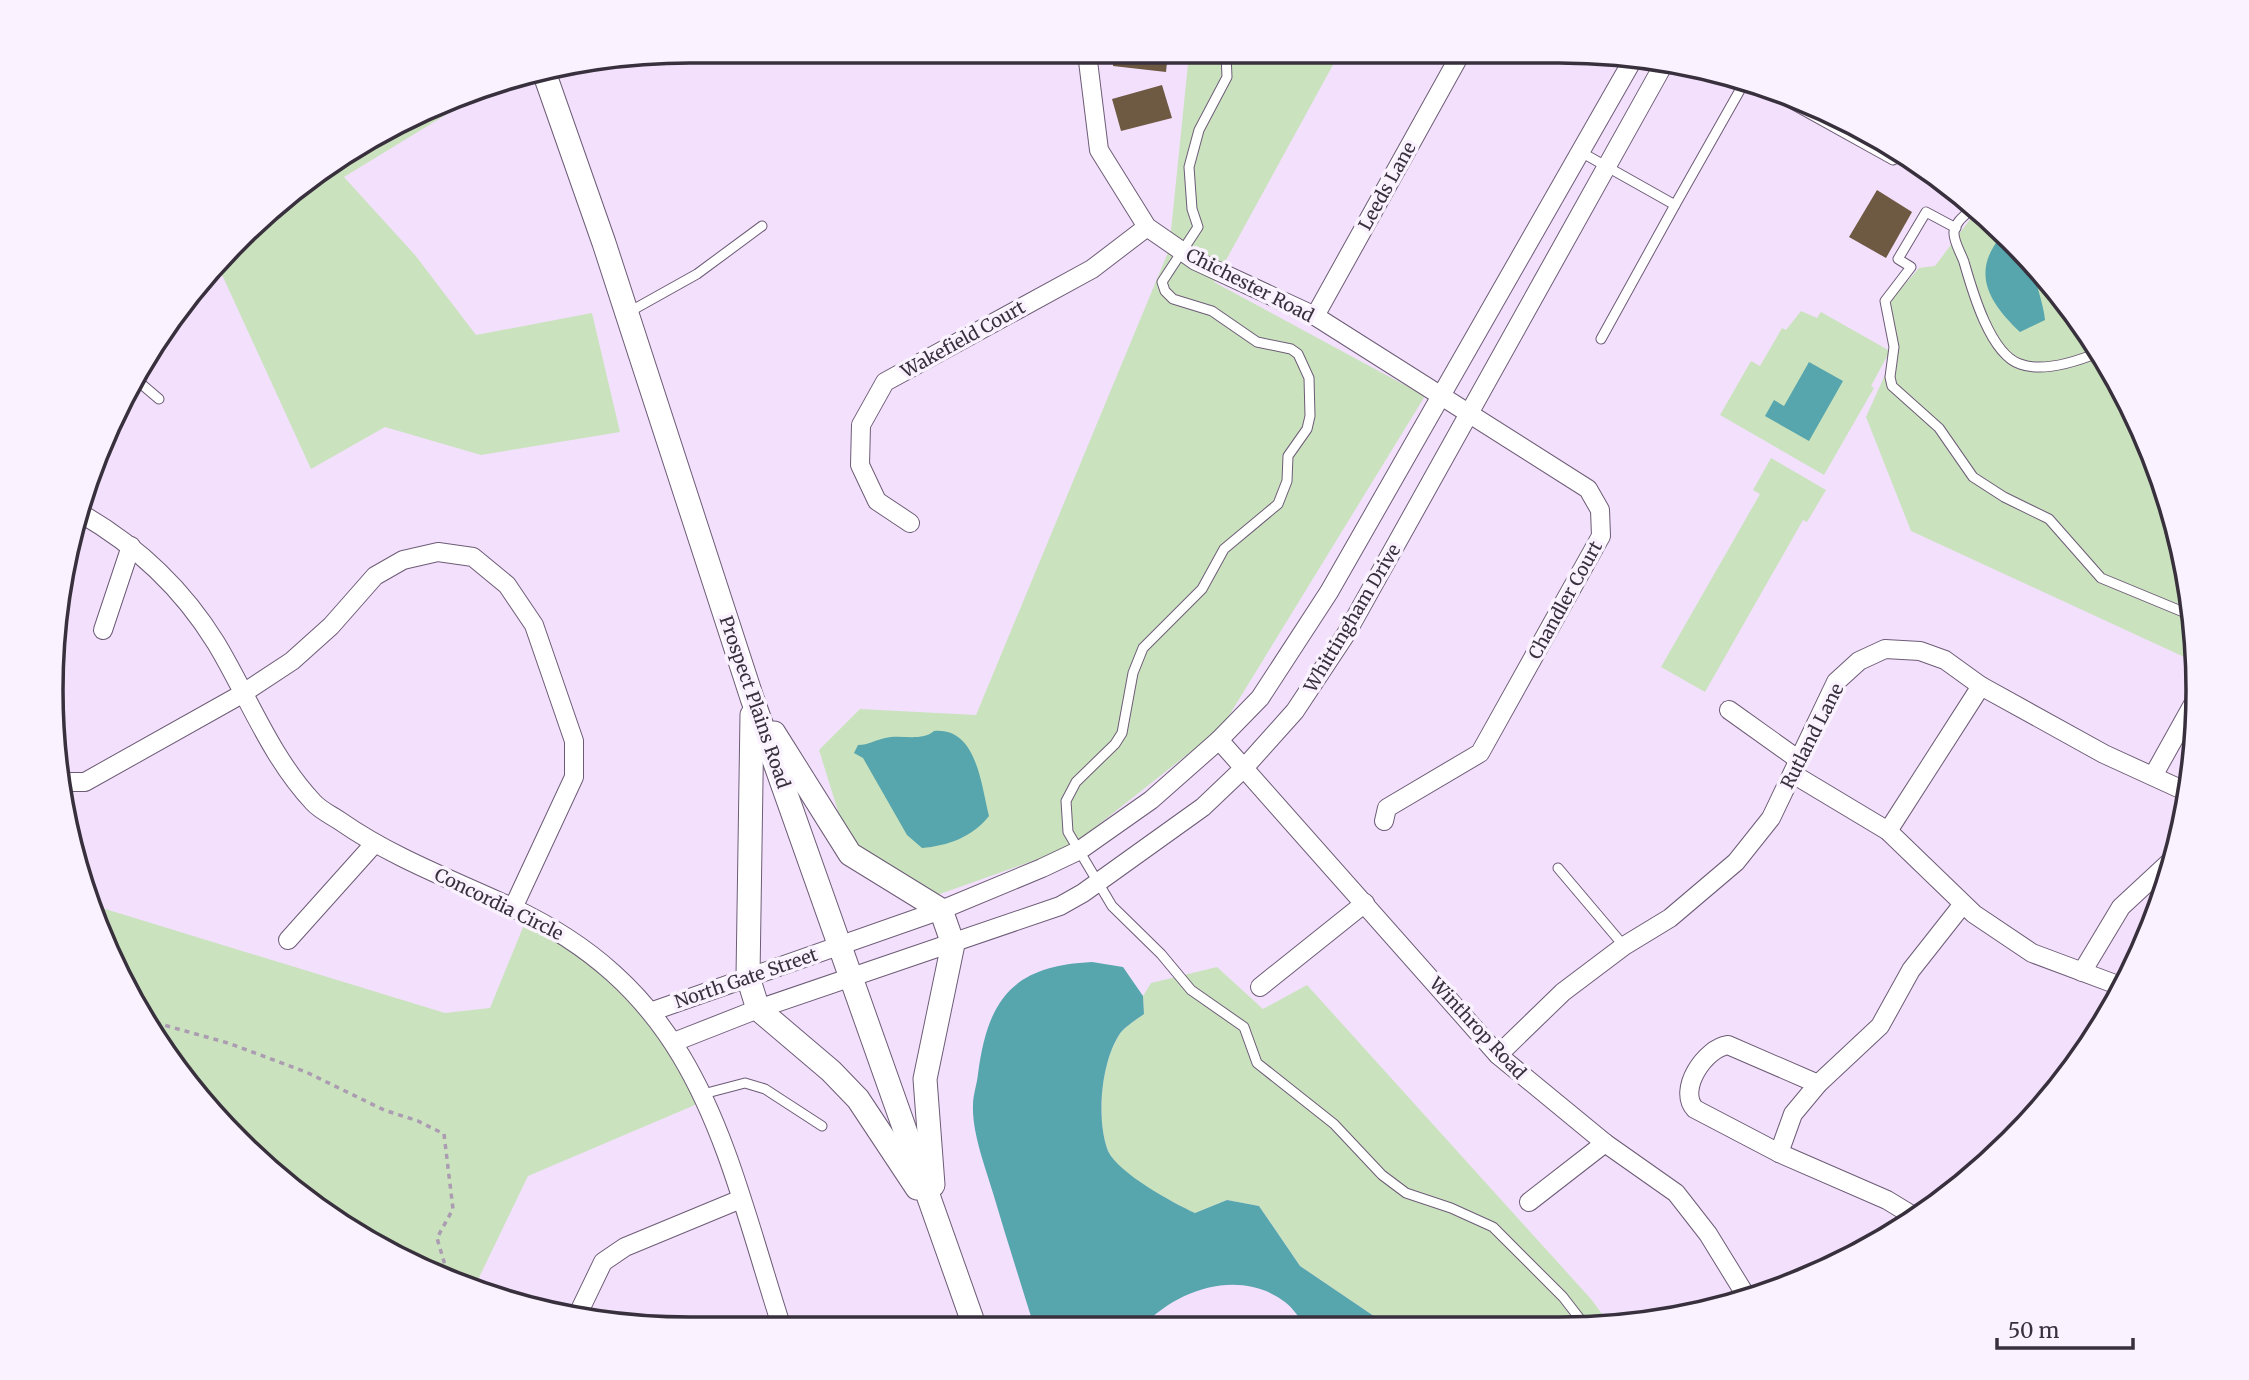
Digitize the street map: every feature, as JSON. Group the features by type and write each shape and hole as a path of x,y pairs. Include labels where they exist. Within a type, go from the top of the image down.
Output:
{"street":[{"name":"Chichester Road","path":"1088,63 1099,150 1147,227 1182,251 1315,316 1441,398"},
{"name":"Leeds Lane","path":"1315,316 1456,63"},
{"name":"Whittingham Drive","path":"840,946 941,910 1080,850 1151,800 1219,740 1259,698 1329,592 1629,67"},
{"name":"Whittingham Drive","path":"851,980 1060,906 1100,881 1203,807 1244,768 1295,711 1346,634 1660,71"},
{"name":"Prospect Plains Road","path":"547,80 627,313 752,698 971,1317"},
{"name":"Wakefield Court","path":"910,523 877,501 860,464 861,425 885,382 1092,269 1147,227"},
{"name":"Chandler Court","path":"1384,821 1387,808 1480,753 1601,536 1600,510 1588,489 1441,398"},
{"name":"Concordia Circle","path":"87,518 131,546 158,569 191,607 217,645 262,730 314,803 374,844 513,908 594,954 653,1011 674,1042 702,1094 741,1199 778,1317"},
{"path":"103,630 131,546"},
{"path":"70,782 85,782 242,694 292,661 331,626 375,576 403,559 438,552 472,557 507,585 534,625 574,741 574,777 513,908"},
{"name":"Rutland Lane","path":"1498,1055 1563,992 1625,946 1670,918 1736,862 1771,818 1836,682 1859,661 1885,649 1920,651 1945,660 1981,686 2104,754 2178,788"},
{"path":"1888,831 1981,686"},
{"path":"752,698 850,854 941,910 953,944 925,1079 935,1215"},
{"path":"752,698 748,977 758,1009 831,1071 858,1100 935,1215"},
{"path":"1729,710 1796,767 1888,831 1963,904 2032,953 2113,983"},
{"path":"2153,776 2185,718"},
{"name":"Winthrop Road","path":"1219,740 1498,1055 1605,1143 1676,1193 1708,1234 1743,1289"},
{"path":"288,940 374,844"},
{"path":"2082,972 2120,907 2159,871"},
{"path":"1260,987 1365,903"},
{"path":"1779,1153 1793,1114 1818,1084 1880,1026 1911,970 1963,904"},
{"name":"North Gate Street","path":"653,1011 840,946"},
{"name":"North Gate Street","path":"674,1042 758,1009 851,980"},
{"path":"1818,1084 1728,1045 1718,1046 1696,1072 1687,1092 1688,1101 1695,1109 1779,1153 1887,1200 1906,1212"},
{"path":"1529,1202 1605,1143"},
{"path":"581,1307 603,1262 625,1247 741,1199"}],"lane":[{"path":"1226,63 1227,77 1203,121 1189,167 1190,197 1198,227 1162,282 1165,291 1173,299 1226,319 1257,342 1291,349 1298,354 1309,378 1310,416 1307,429 1288,456 1287,481 1278,504 1224,549 1202,589 1143,648 1133,673 1122,733 1115,744 1076,782 1066,801 1068,832 1100,881 1112,906 1161,954 1191,990 1244,1027 1257,1063 1334,1124 1374,1167 1406,1193 1451,1208 1493,1227 1563,1297 1578,1317"},
{"path":"1601,339 1740,90"},
{"path":"1832,126 1893,160"},
{"path":"1579,151 1675,205"},
{"path":"1956,228 1926,212 1898,259 1911,267 1885,301 1894,346 1892,386 1939,428 1973,477 2004,497 2049,519 2101,578 2181,611"},
{"path":"1966,214 1957,222 1953,235 1972,293 1997,342 2009,356 2019,364 2035,367 2059,364 2088,355"},
{"path":"627,313 697,274 762,226"},
{"path":"142,385 159,399"},
{"path":"1558,868 1625,946"},
{"path":"702,1094 745,1083 765,1089 822,1126"}],"path":[{"path":"160,1024 228,1043 306,1072 384,1110 418,1121 444,1134 453,1209 437,1238 446,1267"}],"shaded area":[{"path":"1188,63 1334,63 1214,282 1425,396 1222,727 1069,848 923,900 851,853 819,750 860,709 976,715 1169,250"},
{"path":"456,109 344,177 415,255 476,335 592,313 620,432 481,455 385,427 311,469 222,274 247,247 308,193 376,147"},
{"path":"1971,218 2030,277 2080,342 2121,413 2153,488 2174,568 2185,657 1911,531 1866,417 1897,348 1890,301 1919,268 1935,266"},
{"path":"1997,242 2038,286 2045,320 2020,332 1999,309 1987,286 1985,273"},
{"path":"1801,311 1817,318 1821,312 1890,351 1871,386 1874,388 1824,475 1720,415 1751,361 1760,366 1782,328 1786,330"},
{"path":"1809,362 1843,381 1809,441 1765,416 1774,400 1784,406"},
{"path":"1771,458 1826,490 1807,522 1803,520 1705,692 1661,667 1760,494 1753,490"},
{"path":"934,731 948,732 960,738 968,748 975,760 989,816 975,830 959,839 922,848 907,835 863,758 854,753 858,745 891,737 923,736"},
{"path":"102,908 445,1013 490,1008 528,915 628,988 702,1102 528,1176 478,1280 376,1233 308,1187 247,1133 219,1103 193,1072 147,1003"},
{"path":"1092,962 1123,967 1143,996 1144,1014 1119,1035 1104,1076 1102,1124 1108,1151 1114,1160 1134,1178 1195,1213 1227,1200 1259,1206 1300,1266 1375,1317 1298,1317 1288,1304 1267,1292 1249,1286 1230,1285 1191,1293 1153,1317 1031,1317 980,1149 973,1116 974,1097 989,1025 998,1006 1009,991 1024,979 1042,970"},
{"path":"1217,967 1263,1009 1307,985 1603,1316 1375,1317 1300,1266 1259,1206 1227,1200 1195,1213 1134,1178 1108,1151 1102,1124 1102,1092 1113,1047 1124,1029 1144,1014 1143,996 1151,983"}],"building":[{"path":"1113,63 1167,63 1166,72 1113,66"},
{"path":"1162,85 1172,118 1121,131 1112,99"},
{"path":"1877,190 1912,212 1886,258 1849,237"}]}
